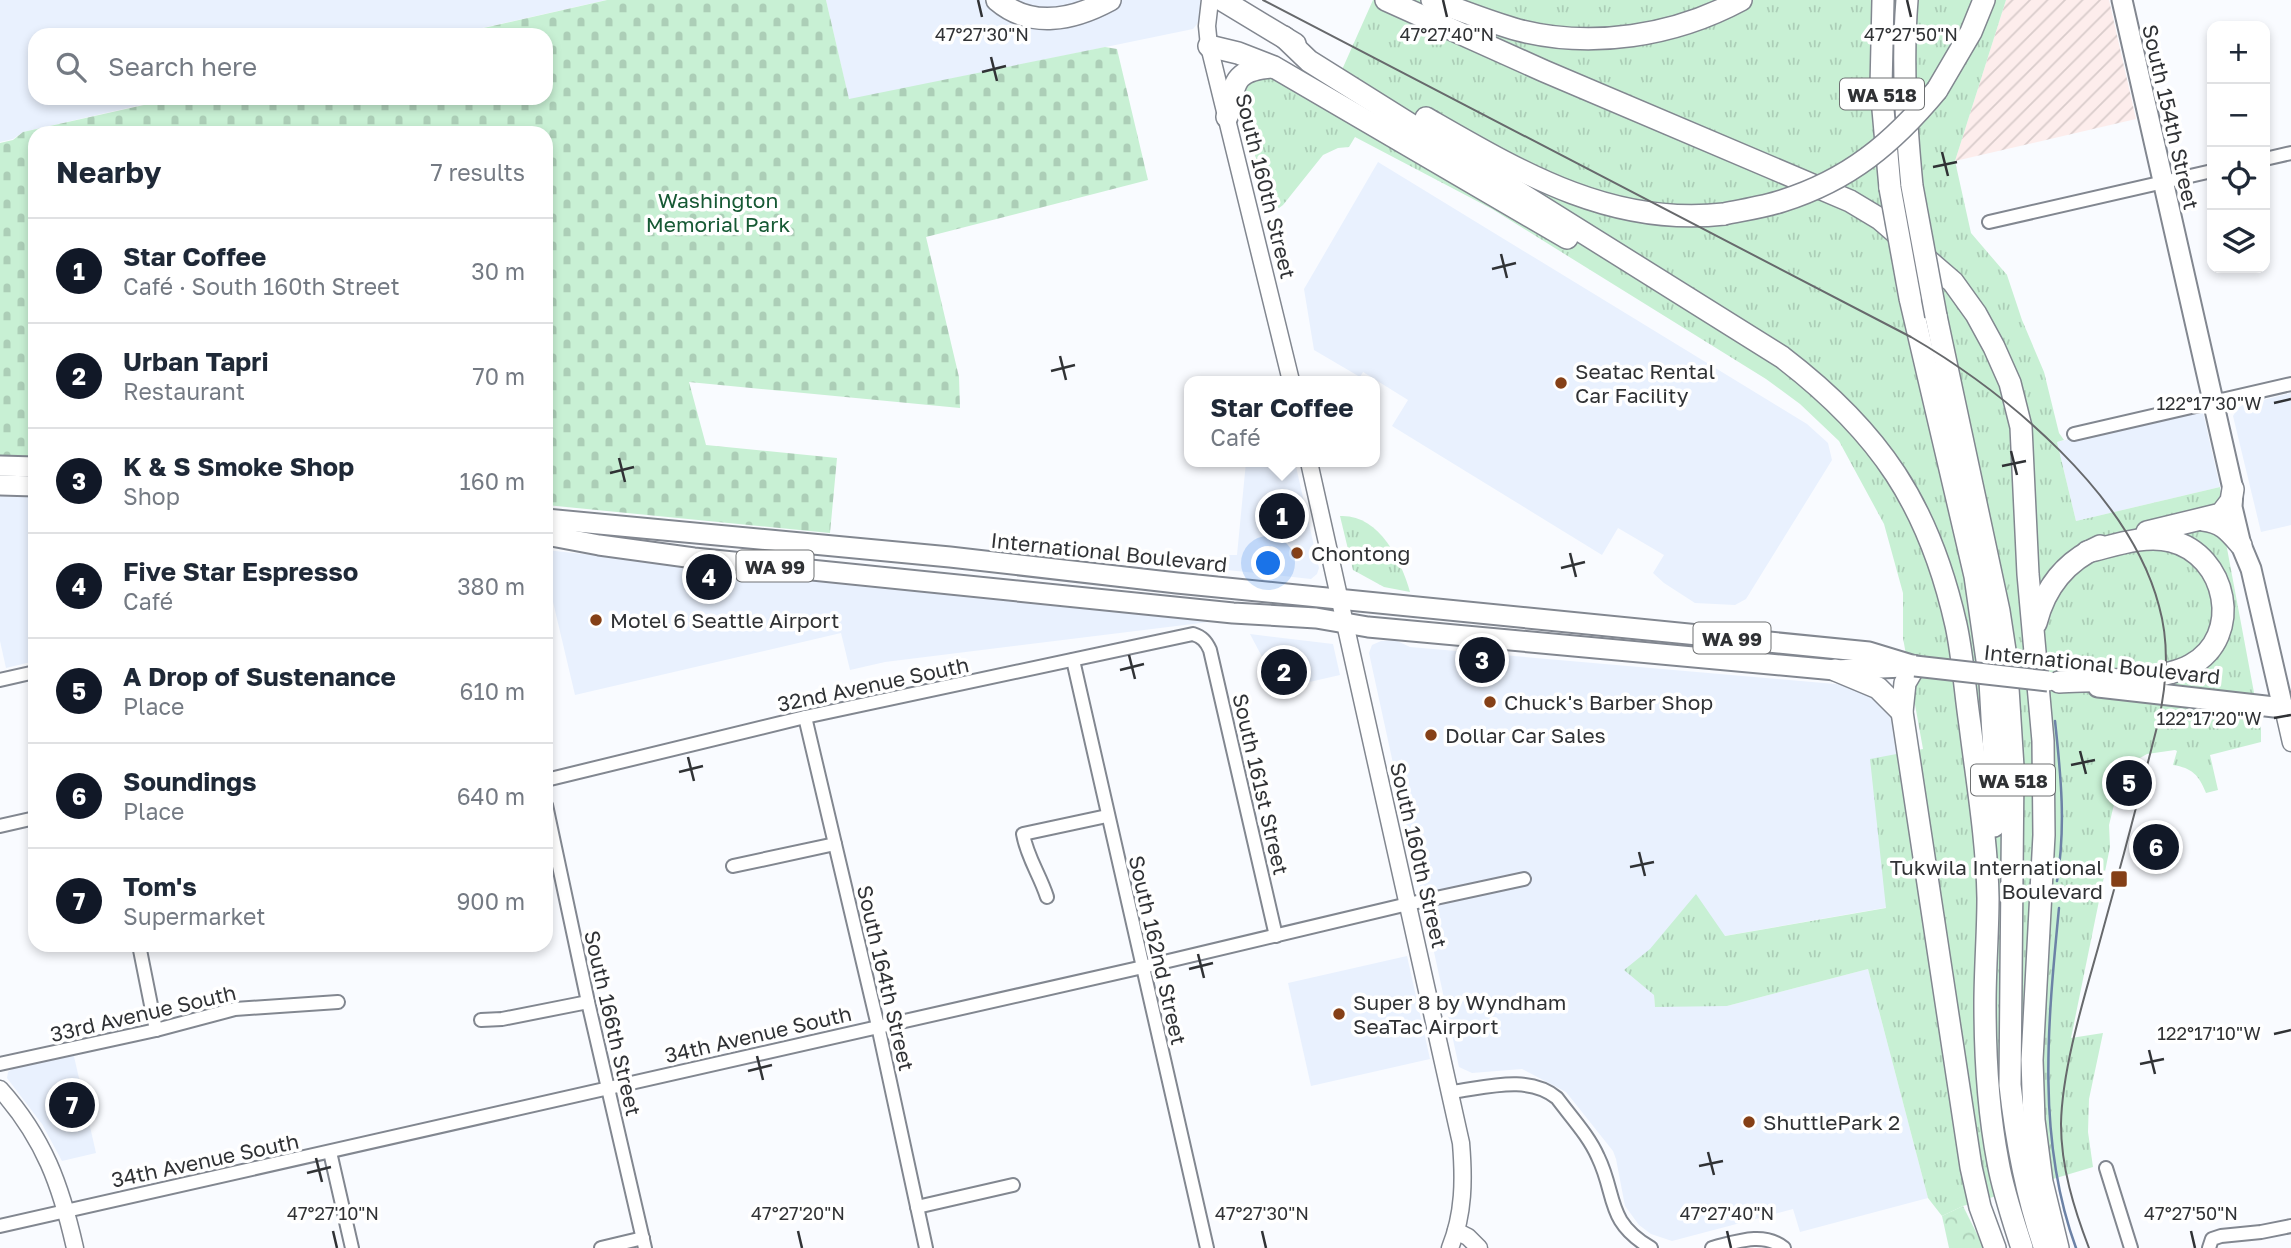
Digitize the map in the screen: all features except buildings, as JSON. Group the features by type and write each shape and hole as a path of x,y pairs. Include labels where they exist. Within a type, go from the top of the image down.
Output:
{"highway":[{"path":"997,0 1020,15 1045,19 1074,16 1110,0"},
{"path":"1386,0 1519,60 1850,201 1880,219 1953,282 1976,314 1994,346 2010,383 2021,427 2033,636 2043,741 2044,835 2032,1060 2034,1120 2042,1182 2059,1248"},
{"path":"1432,0 1518,30 1592,39 1674,29 1741,0"},
{"name":"WA 518","path":"1883,0 1881,87 1890,188 1910,298 1975,576 1990,681 1995,771 1985,1002 1991,1118 1998,1162 2022,1248"},
{"name":"WA 518","path":"1907,0 1905,113 1912,186 1936,316 1999,611 2006,657 2013,767 2010,1085 2015,1134 2026,1186 2045,1248"},
{"path":"1213,4 1284,37 1486,153 1544,183 1612,207 1654,214 1699,217 1782,201 1847,172 1870,158 1909,123 1937,90 1971,32 1983,0"},
{"path":"1284,37 1309,61 1792,365 1850,415 1892,467 1914,501 1944,578 1956,627 1983,824 1988,898"},
{"path":"1209,46 1238,53 1274,67 1693,311 1742,332"},
{"path":"1227,117 1233,90 1240,76 1253,68 1274,67"},
{"path":"2033,636 2039,612 2055,581 2065,569 2087,552 2122,538 2221,514 2227,508 2233,489"},
{"path":"2203,520 2225,527 2241,545"},
{"path":"2059,682 2136,678 2176,671 2204,655 2215,641 2222,623 2224,602 2214,572 2203,558 2189,548 2174,541 2154,539 2087,552"},
{"path":"1915,666 1905,683 1902,712 1971,1167 1980,1207 1995,1248"},
{"path":"1835,670 1878,688 1902,712"}],"main road":[{"name":"South 154th Street","path":"2122,0 2233,489 2232,507 2288,708 2291,744"},
{"name":"South 160th Street","path":"1213,4 1209,46 1290,376"},
{"path":"0,467 28,467"},
{"name":"South 160th Street","path":"1310,467 1461,1143 1461,1206 1450,1248"},
{"path":"0,485 28,486"},
{"name":"South 154th Street","path":"2233,489 2242,504 2253,548 2251,569"},
{"name":"International Boulevard","path":"553,520 1869,652 1915,666"},
{"name":"International Boulevard","path":"553,535 599,545 694,558 1233,613 1316,618 1447,635 1835,670 1915,666 2288,708"},
{"path":"0,1090 34,1132 54,1174 75,1248"},
{"path":"1456,1231 1468,1237 1479,1248"}],"street":[{"path":"2270,158 2291,153"},
{"path":"1989,222 2207,172"},
{"path":"2074,434 2291,384"},
{"name":"32nd Avenue South","path":"553,778 806,717 1185,634 1200,636 1207,642"},
{"name":"South 161st Street","path":"1207,642 1276,936"},
{"name":"South 162nd Street","path":"1073,660 1207,1248"},
{"path":"0,680 28,674"},
{"name":"South 164th Street","path":"806,717 878,1026 926,1248"},
{"path":"1047,897 1039,873 1027,854 1023,834 1107,816"},
{"path":"0,826 28,820"},
{"name":"South 166th Street","path":"553,838 644,1243"},
{"path":"733,866 835,844"},
{"name":"34th Avenue South","path":"0,1226 1524,879"},
{"path":"140,952 156,1031"},
{"name":"33rd Avenue South","path":"0,1064 156,1031 234,1009 338,1002"},
{"path":"481,1020 588,1002"},
{"path":"1451,1092 1511,1084 1531,1085 1551,1093 1598,1154 1618,1217 1637,1240 1651,1248"},
{"path":"330,1152 352,1248"},
{"path":"2106,1168 2131,1248"},
{"path":"917,1207 1013,1185"},
{"path":"2209,1248 2212,1239 2221,1236 2291,1226"},
{"path":"1712,1248 1754,1238 1775,1242 1784,1248"},
{"path":"601,1248 644,1243"}],"shaded area":[{"path":"0,0 606,0 482,28 28,28 28,105 141,105 49,126 28,126 28,131 0,142"},
{"path":"826,0 1217,0 1193,29 849,100"},
{"path":"2006,0 2109,0 2136,119 1955,161"},
{"name":"Seatac Rental Car Facility","path":"1378,162 1807,424 1828,443 1832,460 1746,599 1735,605 1695,603 1653,573 1664,555 1618,528 1602,555 1392,426 1408,400 1380,383 1380,376 1369,376 1363,372 1358,376 1314,350 1304,289"},
{"path":"2291,393 2291,525 2261,532 2233,416 2243,405"},
{"path":"2202,408 2220,487 2076,521 2057,442"},
{"path":"1246,467 1296,467 1319,568 1317,574 1311,579 1227,570 1228,555 1237,555"},
{"path":"0,496 28,497 28,663 6,668 0,641"},
{"path":"553,551 1209,622 885,662 850,670 841,633 575,695 553,602"},
{"path":"1250,634 1333,644 1340,675 1279,689"},
{"path":"1395,640 1410,647 1858,686 1876,697 1891,715 1918,902 1650,949 1655,1006 1727,1006 1868,969 1928,1198 1800,1232 1793,1209 1672,1241 1651,1234 1639,1225 1625,1206 1613,1151 1566,1092 1522,1069 1472,1073 1459,1067 1369,653 1372,645"},
{"path":"1407,956 1430,1059 1311,1086 1288,983"},
{"path":"73,1052 96,1153 62,1161 42,1124 7,1078 8,1072 19,1064"}],"green space":[{"name":"Washington Memorial Park","path":"607,0 826,0 849,99 1105,47 1117,49 1148,180 926,237 959,377 960,408 689,382 706,445 837,458 830,533 553,506 553,126 50,126 144,105 553,105 553,28 484,28"},
{"path":"1373,0 2006,0 1955,161 1971,233 2007,275 2044,372 2059,433 2064,440 2057,442 2076,521 2220,487 2226,543 2261,730 2261,742 2210,755 2218,790 2206,793 2194,773 2173,765 2177,751 2175,750 2147,754 2133,762 2128,778 2121,776 2109,825 2110,847 2071,1038 2103,1033 2089,1099 2088,1132 2093,1167 1963,1206 1942,1216 1928,1198 1868,969 1727,1006 1655,1007 1654,995 1624,970 1650,949 1696,894 1725,936 1886,908 1870,759 1923,749 1903,638 1903,593 1884,524 1839,441 1800,404 1766,379 1492,209 1355,137 1349,147 1338,148 1323,155 1283,205 1279,208 1270,205 1261,181 1242,99 1243,89 1259,74 1276,79 1325,108"},
{"name":"Washington Memorial Park","path":"28,131 28,457 0,455 0,143 13,140"},
{"path":"1340,516 1354,517 1377,531 1394,553 1410,592 1384,587 1353,570"},
{"path":"1963,1206 1984,1248 1949,1248 1942,1216"}],"waterway":[{"path":"2055,721 2062,821 2057,881"},
{"path":"2059,908 2049,1036 2050,1122 2063,1207 2076,1248"}],"tram line":[{"path":"1263,0 1911,337 1948,360 2024,417 2093,487 2122,525 2144,565 2159,606 2165,635 2166,664 2158,723 2080,1013 2062,1103 2063,1156 2074,1203 2089,1248"}],"place":[{"name":"Seatac Rental Car Facility","path":"1561,383"},
{"name":"Star Coffee","path":"1282,516"},
{"name":"Chontong","path":"1297,553"},
{"name":"Five Star Espresso","path":"709,577"},
{"name":"Motel 6 Seattle Airport","path":"596,620"},
{"name":"K & S Smoke Shop","path":"1482,660"},
{"name":"Urban Tapri","path":"1284,672"},
{"name":"Chuck's Barber Shop","path":"1490,702"},
{"name":"Dollar Car Sales","path":"1431,735"},
{"name":"A Drop of Sustenance","path":"2129,783"},
{"name":"Soundings","path":"2156,847"},
{"name":"Tukwila International Boulevard","path":"2119,879"},
{"name":"Super 8 by Wyndham SeaTac Airport","path":"1339,1014"},
{"name":"Tom's","path":"72,1105"},
{"name":"ShuttlePark 2","path":"1749,1122"}]}
